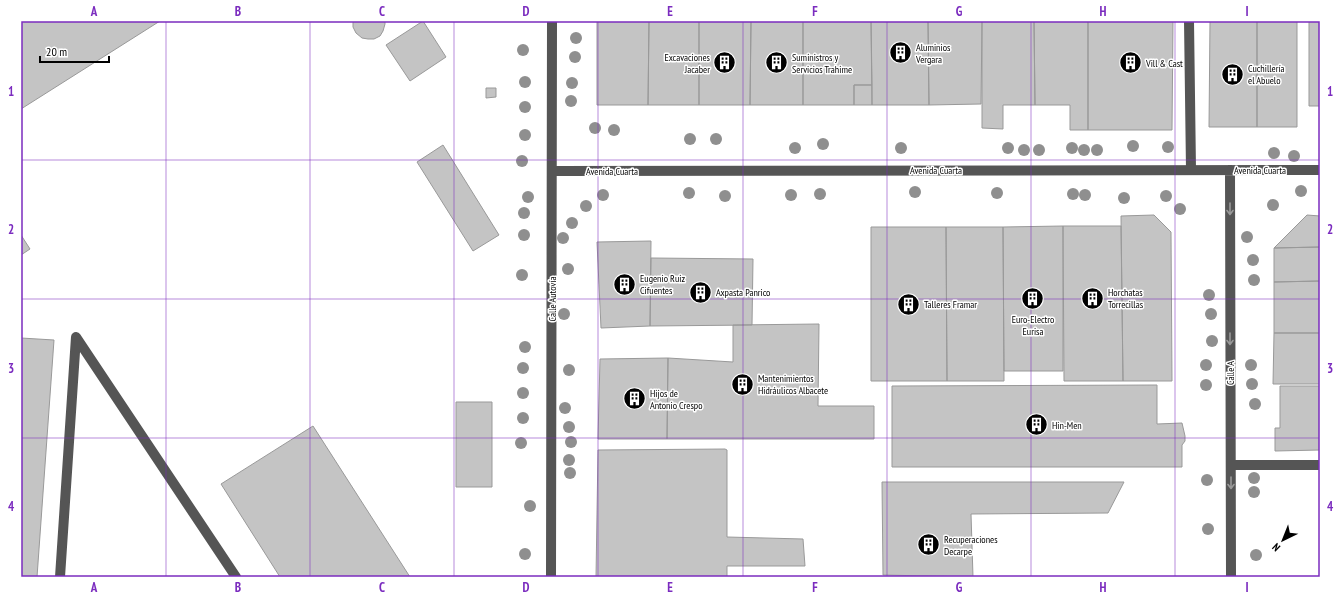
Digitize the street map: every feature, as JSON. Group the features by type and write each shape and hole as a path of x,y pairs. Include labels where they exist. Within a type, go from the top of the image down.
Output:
{"street":[{"name":"Calle Autovía","path":"551,577 552,21"},
{"path":"1189,21 1191,170"},
{"name":"Calle A","path":"1230,170 1231,577"},
{"name":"Avenida Cuarta","path":"552,171 1320,170"},
{"path":"60,577 76,337 236,577"},
{"path":"1230,465 1320,465"}],"building":[{"path":"21,21 160,21 21,109"},
{"path":"353,21 385,21 385,24 380,36 374,39 368,39 362,38 356,33 353,27"},
{"path":"423,21 446,57 410,81 386,45"},
{"path":"597,21 649,21 648,105 597,105"},
{"path":"649,21 699,21 699,105 648,105"},
{"name":"Excavaciones Jacaber","path":"699,21 751,21 750,105 699,105"},
{"name":"Suministros y Servicios Trahime","path":"751,21 803,21 803,105 750,105"},
{"path":"803,21 871,21 872,85 854,85 854,105 803,105"},
{"name":"Aluminios Vergara","path":"871,21 928,21 929,105 872,105"},
{"path":"928,21 982,21 981,104 929,105"},
{"path":"982,21 1034,21 1035,105 1003,105 1003,129 982,128"},
{"path":"1034,21 1088,21 1088,130 1070,130 1070,105 1035,105"},
{"name":"Vill & Cast","path":"1088,21 1173,21 1172,130 1088,130"},
{"name":"Cuchillería el Abuelo","path":"1210,21 1257,21 1257,127 1209,127"},
{"path":"1257,21 1297,21 1297,127 1257,127"},
{"path":"1309,21 1320,21 1320,106 1309,106"},
{"path":"854,85 872,85 872,105 854,105"},
{"path":"486,88 496,88 496,97 486,98"},
{"path":"443,145 499,235 473,251 417,162"},
{"path":"1154,215 1171,232 1172,381 1123,381 1121,216"},
{"path":"1307,215 1320,216 1320,247 1274,248"},
{"name":"Euro-Electro Eurisa","path":"1063,226 1063,371 1004,371 1003,227"},
{"name":"Horchatas Torrecillas","path":"1063,226 1121,226 1123,381 1064,381"},
{"name":"Talleres Framar","path":"871,227 946,227 947,381 871,381"},
{"path":"946,227 1003,227 1004,381 947,381"},
{"path":"21,235 30,249 21,255"},
{"name":"Eugenio Ruiz Cifuentes","path":"651,241 650,326 601,328 597,242"},
{"path":"1320,247 1320,281 1274,282 1274,248"},
{"name":"Axpasta Panrico","path":"651,258 753,259 752,325 650,326"},
{"path":"1320,281 1320,333 1274,333 1274,282"},
{"name":"Mantenimientos Hidráulicos Albacete","path":"819,324 818,406 874,406 874,439 667,439 668,358 733,362 733,325"},
{"path":"1274,333 1320,333 1320,384 1273,384"},
{"path":"21,338 54,340 37,577 21,577"},
{"name":"Hijos de Antonio Crespo","path":"668,358 667,439 598,439 600,359"},
{"name":"Hin-Men","path":"1157,385 1157,424 1182,423 1185,441 1182,445 1182,467 892,467 892,386"},
{"path":"1280,386 1320,386 1320,450 1275,451 1275,428 1280,428"},
{"path":"456,402 492,402 492,487 456,487"},
{"path":"313,426 410,577 280,577 221,484"},
{"path":"598,450 727,450 727,537 803,539 805,566 727,566 727,577 596,577"},
{"name":"Recuperaciones Decarpe","path":"882,482 1124,482 1108,513 971,514 973,577 883,575"}],"place":[{"name":"Aluminios Vergara","path":"900,53"},
{"name":"Excavaciones Jacaber","path":"725,63"},
{"name":"Suministros y Servicios Trahime","path":"777,63"},
{"name":"Vill & Cast","path":"1130,63"},
{"name":"Cuchillería el Abuelo","path":"1233,74"},
{"name":"Eugenio Ruiz Cifuentes","path":"625,284"},
{"name":"Axpasta Panrico","path":"701,292"},
{"name":"Horchatas Torrecillas","path":"1092,298"},
{"name":"Euro-Electro Eurisa","path":"1033,299"},
{"name":"Talleres Framar","path":"909,304"},
{"name":"Mantenimientos Hidráulicos Albacete","path":"743,384"},
{"name":"Hijos de Antonio Crespo","path":"634,399"},
{"name":"Hin-Men","path":"1037,425"},
{"name":"Recuperaciones Decarpe","path":"928,545"}]}
